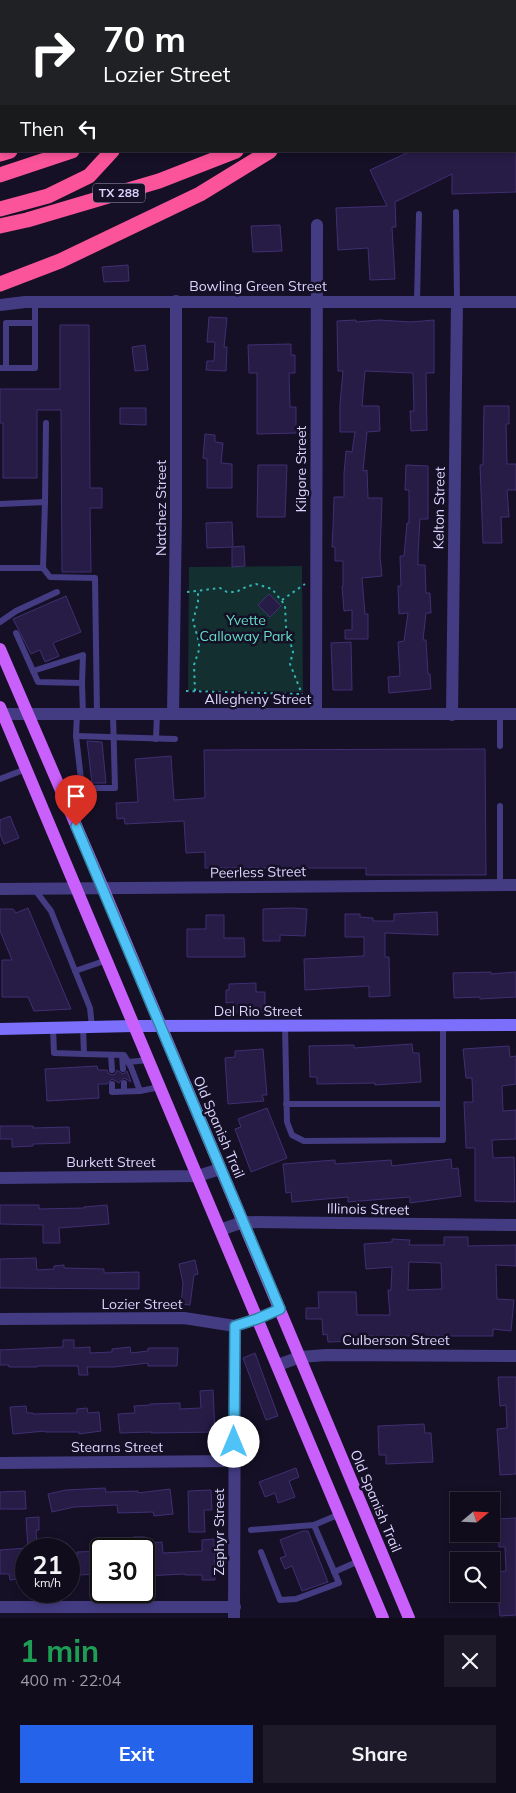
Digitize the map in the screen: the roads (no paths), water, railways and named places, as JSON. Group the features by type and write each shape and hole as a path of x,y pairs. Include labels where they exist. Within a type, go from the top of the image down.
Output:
{"highway":[{"path":"0,175 69,152"},
{"path":"0,209 48,196 89,176 111,152"},
{"name":"TX 288","path":"0,226 27,220 159,181 233,152"},
{"path":"0,284 60,261 200,194 268,152"}],"main road":[{"name":"Old Spanish Trail","path":"0,649 103,888 409,1618"},
{"path":"1,712 384,1618"},
{"path":"340,1514 361,1504"}],"street":[{"name":"Kilgore Street","path":"316,713 317,224"},
{"name":"Bowling Green Street","path":"0,305 35,302 176,301 516,302"},
{"name":"Natchez Street","path":"173,714 176,301"},
{"name":"Kelton Street","path":"452,715 457,301"},
{"name":"Allegheny Street","path":"1,712 28,714 516,714"},
{"name":"Peerless Street","path":"0,889 516,885"},
{"name":"Del Rio Street","path":"0,1029 134,1026 516,1025"},
{"name":"Burkett Street","path":"0,1178 198,1176 220,1169"},
{"name":"Illinois Street","path":"220,1230 243,1222 516,1225"},
{"name":"Lozier Street","path":"0,1320 184,1318 235,1326 280,1309"},
{"name":"Zephyr Street","path":"234,1612 235,1326"},
{"name":"Culberson Street","path":"278,1366 300,1357 326,1355 516,1356"},
{"name":"Stearns Street","path":"0,1463 234,1461"},
{"path":"0,1607 234,1612"}],"lane":[{"path":"456,212 457,301"},
{"path":"417,301 419,214"},
{"path":"35,302 35,323 35,368 3,368 6,323 35,323"},
{"path":"46,423 43,568 50,577 95,578 97,714"},
{"path":"0,504 45,502"},
{"path":"0,568 43,568"},
{"path":"0,622 16,611 57,592"},
{"path":"16,633 38,682 82,683"},
{"path":"33,671 84,655 80,714 76,736 82,788"},
{"path":"63,795 82,788 115,788 113,714"},
{"path":"156,739 158,714"},
{"path":"500,714 500,746"},
{"path":"76,736 175,740"},
{"path":"0,780 26,769"},
{"path":"500,806 500,885"},
{"path":"35,889 51,911 90,1008 84,1054"},
{"path":"75,971 107,960"},
{"path":"286,1026 286,1122 292,1135 304,1140 443,1140 443,1025"},
{"path":"53,1028 54,1053 124,1055 140,1091"},
{"path":"111,1055 112,1070"},
{"path":"122,1055 123,1070"},
{"path":"128,1062 149,1060"},
{"path":"124,1083 124,1091"},
{"path":"112,1084 112,1092 140,1091 160,1087"},
{"path":"286,1104 443,1104"},
{"path":"251,1530 314,1525 340,1514"},
{"path":"261,1552 280,1600 296,1599 339,1583 314,1525"},
{"path":"334,1572 359,1561"}],"park label":[{"name":"Yvette Calloway Park","path":"246,628"}]}
